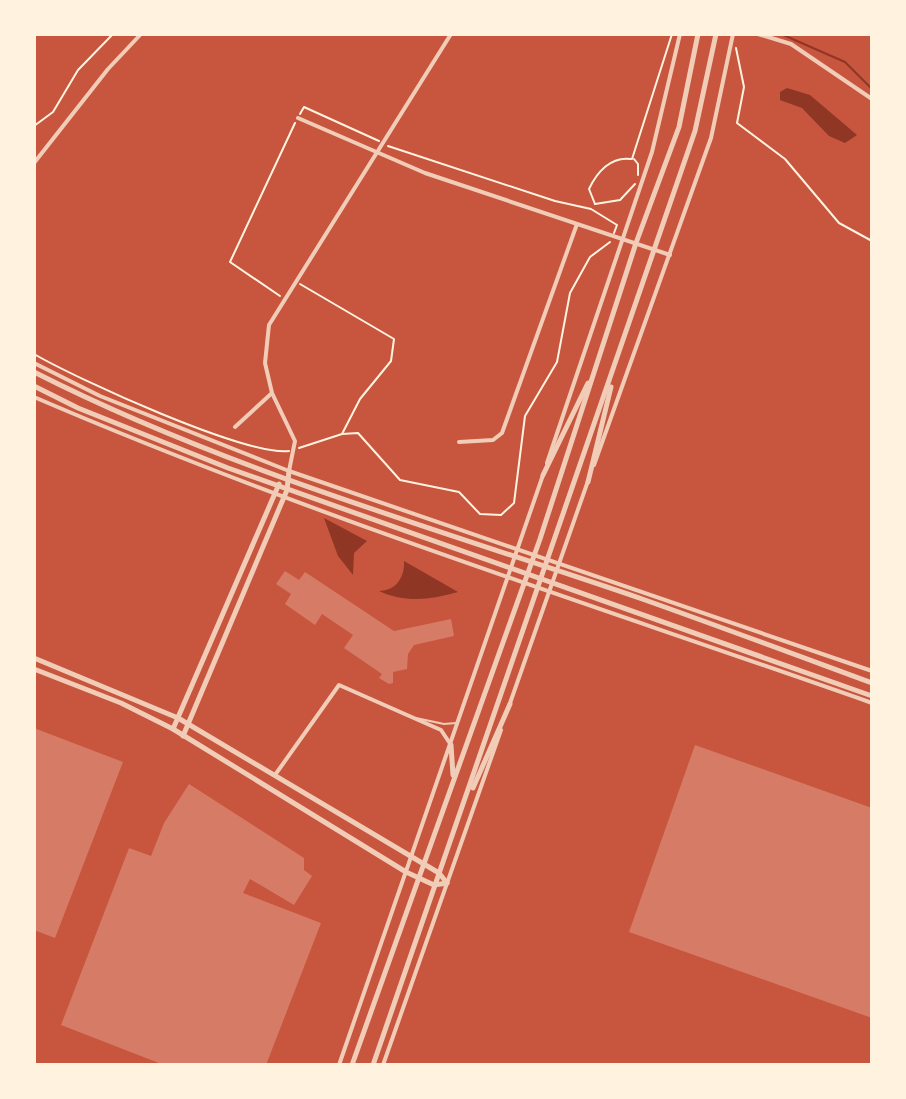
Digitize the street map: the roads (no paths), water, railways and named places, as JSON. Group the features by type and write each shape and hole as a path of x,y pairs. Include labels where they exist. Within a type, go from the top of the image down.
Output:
{"street":[{"path":"34,163 108,69 141,34"},
{"path":"183,736 290,480 289,471 295,449 287,422 272,393 265,363 265,340 284,298 451,34"},
{"path":"339,1065 652,152 680,34"},
{"path":"352,1065 534,555 636,243 679,127 698,34"},
{"path":"373,1065 695,131 716,34"},
{"path":"383,1065 711,138 733,34"},
{"path":"758,34 791,44 872,99"},
{"path":"298,118 374,153 670,255"},
{"path":"459,442 493,440 502,433 577,224"},
{"path":"588,482 620,351"},
{"path":"34,363 100,396 289,471 872,671"},
{"path":"543,475 597,364"},
{"path":"34,372 82,397 290,480 872,683"},
{"path":"34,386 78,408 278,487 872,696"},
{"path":"235,427 272,393"},
{"path":"34,397 283,498 523,585 872,703"},
{"path":"173,729 282,477 289,471"},
{"path":"34,658 178,718 425,864 447,883"},
{"path":"34,669 121,703 173,729 406,872 434,885 447,883"},
{"path":"275,775 339,685 441,730 451,745 453,780"},
{"path":"459,818 510,704"}],"lane":[{"path":"416,718 452,724 459,719"}],"waterway":[{"path":"781,34 845,62 872,89"}]}
